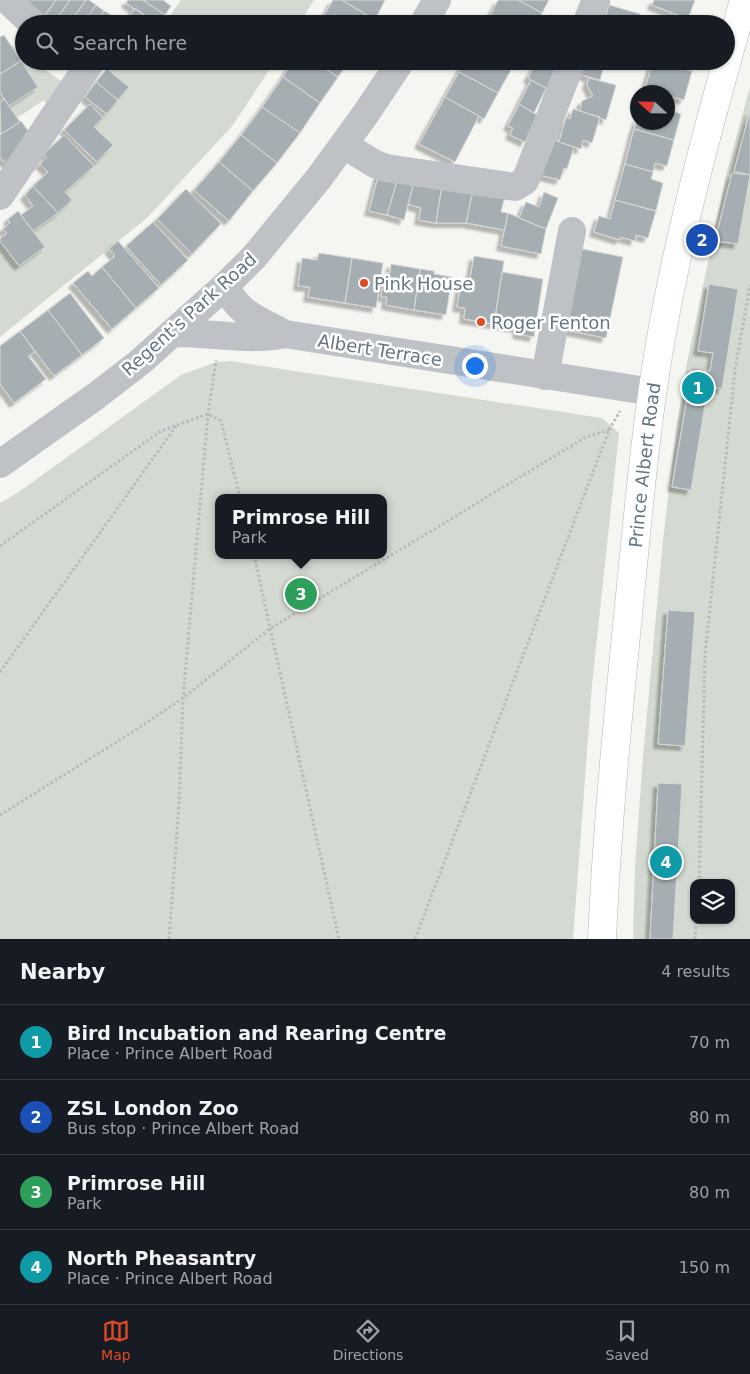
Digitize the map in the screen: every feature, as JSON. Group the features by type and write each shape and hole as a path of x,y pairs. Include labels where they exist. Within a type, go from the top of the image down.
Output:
{"main road":[{"name":"Prince Albert Road","path":"735,34 744,0"},
{"name":"Prince Albert Road","path":"602,939 615,751 652,392 662,330 683,233 726,70"}],"street":[{"path":"7,0 23,15"},
{"path":"428,15 436,0"},
{"path":"590,15 596,0"},
{"path":"0,196 84,70"},
{"name":"Regent's Park Road","path":"0,464 96,396 140,362 226,286 289,216 344,145 395,70"},
{"path":"344,145 375,164 386,168 515,186 525,181 568,70"},
{"path":"545,376 572,231"},
{"name":"Albert Terrace","path":"226,286 232,299 245,312 285,334 652,392"},
{"name":"Albert Terrace","path":"172,333 272,337 285,334"}],"path":[{"path":"699,879 705,655 735,370 750,285"},
{"path":"169,939 179,804 183,698 208,414 216,362 215,334"},
{"path":"415,939 609,430 620,410"},
{"path":"0,546 161,431 208,414 221,421 239,494"},
{"path":"0,672 177,425"},
{"path":"387,558 586,438 609,430"},
{"path":"255,559 339,939"},
{"path":"0,815 183,698 271,628 385,559"},
{"path":"695,939 696,924"}],"shaded area":[{"path":"181,0 314,0 305,15 170,15"},
{"path":"27,70 46,70 65,84 51,110 44,100 17,118 9,106 38,87"},
{"path":"108,70 269,70 233,125 147,218 0,337 0,241 19,266 45,247 33,231 72,200 65,192 113,146 94,127 129,87"},
{"path":"750,87 750,939 633,939 635,866 643,757 663,540 677,423 687,363 727,171"},
{"path":"230,361 602,418 619,433 592,685 573,939 0,939 0,503 16,494 181,375 216,362"}],"building":[{"path":"20,0 56,0 46,15"},
{"path":"56,0 70,0 59,15 45,15"},
{"path":"70,0 86,0 75,15 59,15"},
{"path":"86,0 96,5 89,15 75,15"},
{"path":"128,0 143,0 165,15 143,15 126,3"},
{"path":"143,0 163,0 171,6 165,15"},
{"path":"333,0 342,0 367,15 324,15"},
{"path":"342,0 385,0 378,15 367,15"},
{"path":"498,0 518,0 542,13 541,15 490,15"},
{"path":"518,0 549,0 542,13"},
{"path":"654,0 695,0 689,15 678,15 652,5"},
{"path":"96,5 104,11 101,15 89,15"},
{"path":"609,5 640,14 640,15 606,15"},
{"path":"135,8 144,15 131,15"},
{"path":"104,11 111,15 101,15"},
{"path":"4,35 15,52 15,65 0,74 0,37"},
{"path":"15,65 15,70 27,70 38,87 9,106 0,92 0,74"},
{"path":"108,70 129,87 118,100 96,82"},
{"path":"287,70 328,70 338,77 320,103 283,77"},
{"path":"328,70 343,70 338,77"},
{"path":"460,70 511,70 498,93 459,72"},
{"path":"532,70 556,70 549,90 528,78"},
{"path":"579,70 603,70 600,80 578,74"},
{"path":"650,70 692,71 684,100 675,98 675,85 646,85"},
{"path":"459,72 498,93 484,119 445,97"},
{"path":"283,77 320,103 300,133 262,107"},
{"path":"589,78 616,85 606,120 580,111 582,101 593,96 587,85"},
{"path":"531,80 546,88 534,113 519,104"},
{"path":"96,82 118,100 107,114 85,97"},
{"path":"445,97 479,116 455,162 419,144"},
{"path":"4,99 20,122 1,134 0,102"},
{"path":"90,104 103,118 94,127 113,145 97,162 64,130"},
{"path":"519,104 537,115 525,142 510,135 513,128 508,126"},
{"path":"262,107 300,133 277,163 241,135"},
{"path":"573,109 600,117 592,143 583,140 581,149 559,142 566,117 570,119"},
{"path":"750,111 750,175 734,171"},
{"path":"675,112 681,114 674,140 638,130 675,130"},
{"path":"21,121 32,136 11,166 0,158 0,135"},
{"path":"634,130 674,140 667,166 655,163 653,172 625,164"},
{"path":"64,135 94,166 65,192 72,200 58,213 33,186 48,172 40,164 47,157 44,154"},
{"path":"241,135 277,163 253,191 219,162"},
{"path":"551,139 574,147 567,169 564,168 560,180 540,175"},
{"path":"219,162 253,191 229,221 194,190"},
{"path":"625,164 653,172 651,179 663,183 656,211 615,200"},
{"path":"379,173 398,178 387,215 369,211"},
{"path":"732,173 750,175 738,244 715,241"},
{"path":"398,178 414,182 404,220 387,215"},
{"path":"414,182 442,185 436,223 419,220 421,208 408,204"},
{"path":"442,185 473,190 466,223 436,223"},
{"path":"33,186 58,213 33,231 21,215 33,206 25,195"},
{"path":"186,189 221,224 192,254 157,219"},
{"path":"473,190 505,196 501,212 508,213 505,230 466,223"},
{"path":"544,192 558,198 546,229 519,218 526,202 539,207"},
{"path":"615,200 656,211 648,238 636,235 635,241 620,237 620,240 594,232 599,216 610,219"},
{"path":"18,211 45,247 19,266 0,241 7,233 3,229 10,223 8,219"},
{"path":"508,213 546,229 541,254 501,246"},
{"path":"153,222 188,260 161,285 126,246"},
{"path":"118,241 159,288 136,308 102,267 115,256 109,249"},
{"path":"582,249 623,257 606,338 566,330"},
{"path":"319,253 352,258 345,303 308,297 310,287 298,286 302,258 317,260"},
{"path":"474,256 504,261 494,324 464,319 465,308 457,307 461,283 469,285"},
{"name":"Pink House","path":"352,258 383,263 376,308 345,303"},
{"path":"391,264 420,269 414,310 386,305 387,297 381,297 385,273 390,273"},
{"path":"102,267 136,308 112,329 73,283 88,271 92,276"},
{"path":"420,269 452,277 446,315 414,310"},
{"path":"502,272 543,279 534,337 517,334 518,328 494,324"},
{"path":"709,284 738,289 722,389 708,386 691,490 672,487 692,368 710,371 713,353 698,351"},
{"path":"70,293 104,338 82,355 48,310"},
{"path":"48,310 82,355 54,376 20,331"},
{"path":"20,331 35,352 28,356 46,379 14,403 0,384 0,346"},
{"path":"668,610 695,612 685,746 658,744"},
{"path":"658,783 682,784 673,939 650,939"}],"place":[{"name":"ZSL London Zoo","path":"702,240"},
{"name":"Pink House","path":"364,283"},
{"name":"Roger Fenton","path":"481,322"},
{"name":"Bird Incubation and Rearing Centre","path":"698,388"},
{"name":"Primrose Hill","path":"301,594"},
{"name":"North Pheasantry","path":"666,862"}]}
